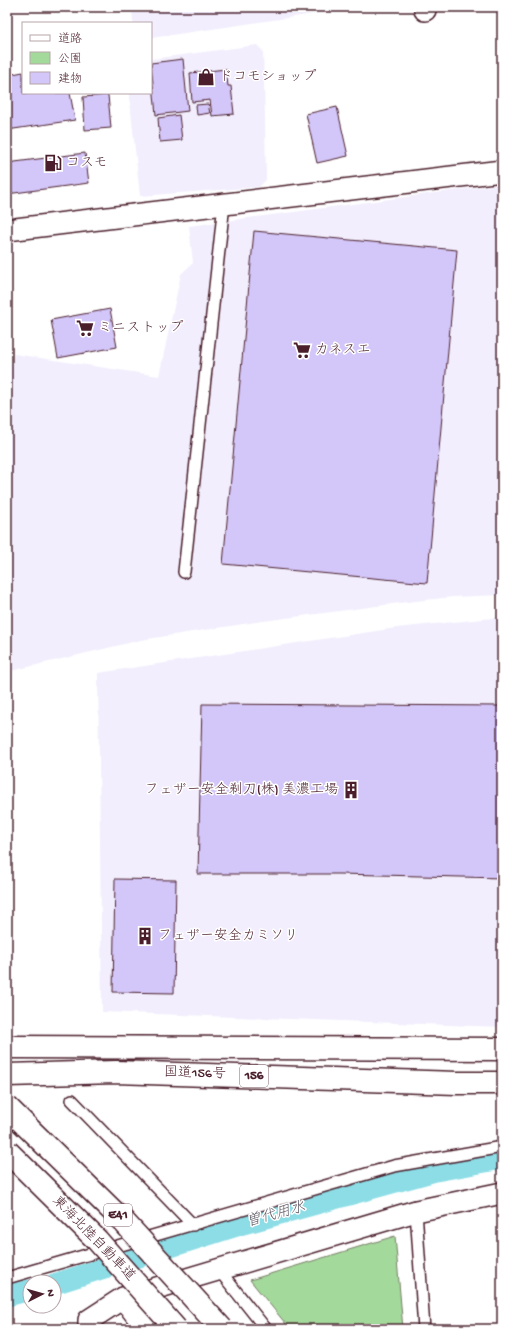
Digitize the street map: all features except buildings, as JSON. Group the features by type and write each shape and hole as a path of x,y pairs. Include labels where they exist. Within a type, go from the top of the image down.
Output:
{"highway":[{"name":"国道156号","path":"7,1046 502,1049"},
{"name":"国道156号","path":"7,1075 116,1072 502,1083"},
{"path":"7,1098 124,1222"},
{"name":"E41","path":"7,1107 124,1222 222,1329"},
{"name":"東海北陸自動車道","path":"7,1151 97,1240 176,1329"}],"street":[{"path":"7,230 502,171"},
{"path":"89,1329 89,1320 123,1298 416,1211 502,1193"},
{"path":"123,1298 147,1329"}],"lane":[{"path":"184,572 224,204"},
{"path":"72,1100 193,1225"},
{"path":"7,1278 394,1166 502,1147"},
{"path":"416,1211 424,1329"},
{"path":"219,1270 266,1329"}],"shaded area":[{"path":"132,7 362,7 152,38 152,22 133,22"},
{"path":"257,45 263,51 266,180 259,187 140,196 129,94 152,94 152,59"},
{"path":"502,184 502,595 452,597 256,622 141,640 7,672 7,374 10,374 14,354 159,376 181,274 193,263 189,226"},
{"path":"502,617 502,1027 102,1012 98,673 396,628"}],"green space":[{"path":"395,1236 403,1329 290,1329 250,1280"}],"waterway":[{"name":"曽代用水","path":"62,1281 240,1225 436,1171 502,1159"},
{"name":"曽代用水","path":"7,1296 22,1292"}],"place":[{"name":"ドコモショップ","path":"206,77"},
{"name":"コスモ","path":"53,163"},
{"name":"ミニストップ","path":"85,328"},
{"name":"カネスエ","path":"302,350"},
{"name":"フェザー安全剃刀(株) 美濃工場","path":"351,790"},
{"name":"フェザー安全カミソリ","path":"145,936"}]}
